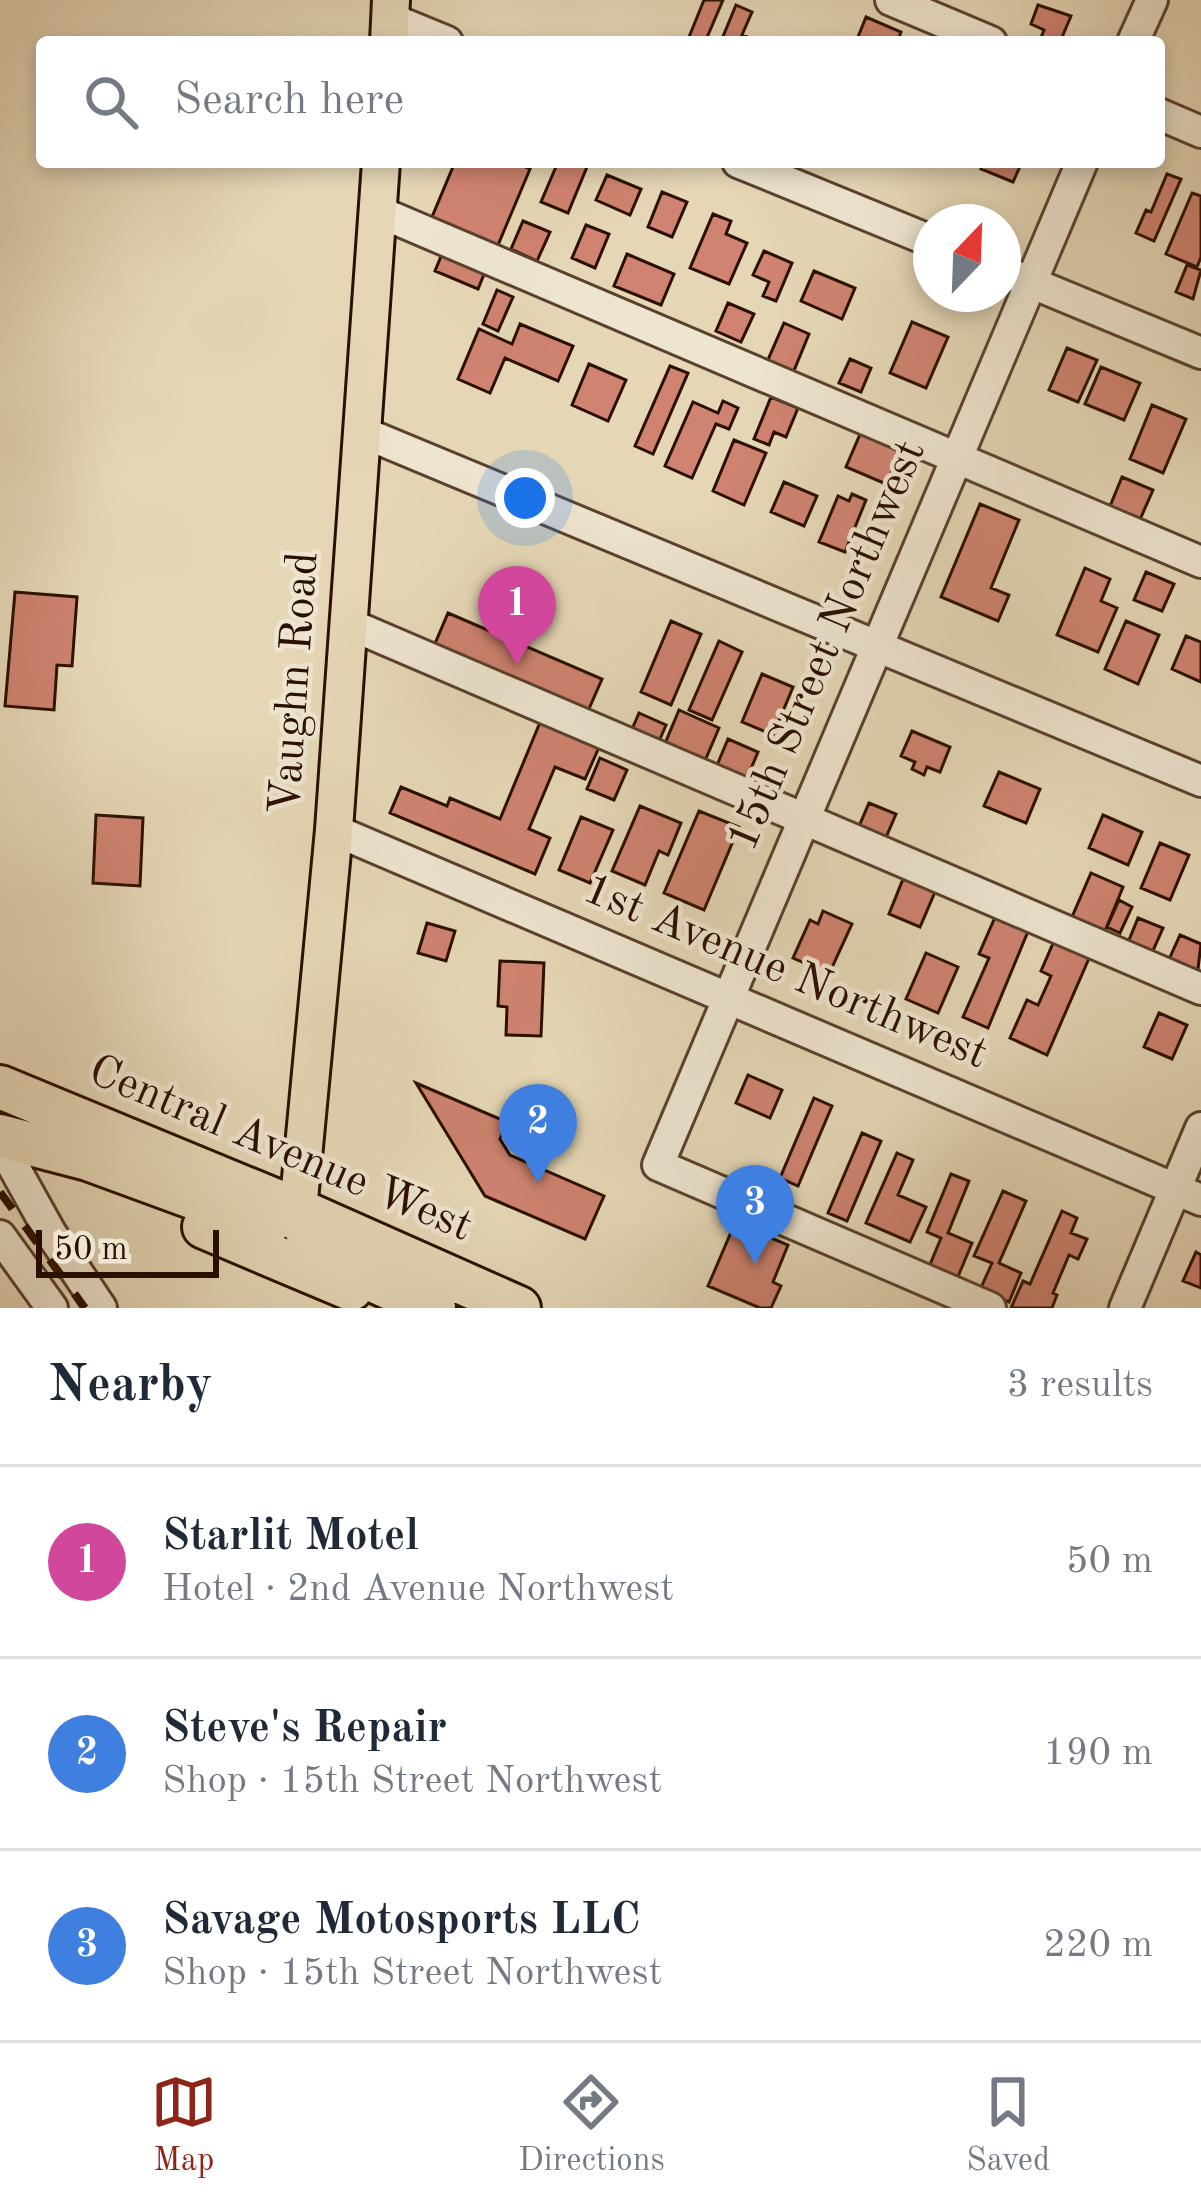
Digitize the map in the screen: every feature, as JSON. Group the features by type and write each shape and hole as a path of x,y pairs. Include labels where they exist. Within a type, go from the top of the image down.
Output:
{"highway":[{"name":"Central Avenue West","path":"0,1087 519,1308"},
{"path":"0,1139 171,1202 396,1308"},
{"path":"171,1202 249,1218 276,1218 298,1210 307,1234 321,1249 434,1308"}],"main road":[{"name":"Vaughn Road","path":"298,1210 334,830 381,168"}],"street":[{"path":"891,0 977,36"},
{"path":"1136,36 1151,0"},
{"path":"390,20 431,36"},
{"path":"1165,117 1201,132"},
{"path":"752,168 913,235"},
{"name":"15th Street Northwest","path":"1021,270 1079,168"},
{"path":"377,211 1201,562"},
{"path":"1021,279 1201,353"},
{"name":"15th Street Northwest","path":"990,1308 658,1166 956,459 1005,312"},
{"path":"362,433 1201,781"},
{"path":"349,623 1201,989"},
{"name":"1st Avenue Northwest","path":"334,830 1188,1194"},
{"path":"1125,1308 1188,1194 1201,1129"},
{"path":"0,1139 50,1232 101,1308"},
{"path":"0,1236 52,1308"}],"building":[{"path":"704,0 723,0 708,36 689,36"},
{"path":"736,5 752,12 745,36 723,36"},
{"path":"1038,5 1071,16 1063,36 1042,36 1044,30 1031,24"},
{"path":"866,17 901,32 899,36 858,36"},
{"path":"452,168 530,169 498,245 432,217"},
{"path":"555,168 587,168 568,213 541,202"},
{"path":"981,168 1019,168 1013,182"},
{"path":"1167,174 1181,179 1154,241 1136,233"},
{"path":"607,175 641,189 630,215 596,200"},
{"path":"662,192 687,202 672,237 648,227"},
{"path":"1192,193 1201,196 1197,267 1166,254"},
{"path":"713,214 731,221 726,234 747,243 729,284 690,268"},
{"path":"523,221 550,232 537,261 511,249"},
{"path":"586,225 609,234 595,268 572,258"},
{"path":"444,249 487,267 478,289 435,271"},
{"path":"764,251 792,263 776,301 763,296 769,282 753,275"},
{"path":"627,254 674,274 661,305 614,286"},
{"path":"1187,265 1201,270 1193,299 1176,292"},
{"path":"814,271 855,288 842,319 801,301"},
{"path":"497,290 513,297 498,331 483,324"},
{"path":"728,303 754,314 741,342 716,331"},
{"path":"912,322 948,337 926,388 890,373"},
{"path":"784,323 809,334 793,373 767,362"},
{"path":"520,324 573,346 558,381 505,358 490,393 458,379 479,329 512,344"},
{"path":"1067,348 1097,360 1078,402 1049,390"},
{"path":"850,359 871,368 861,392 839,383"},
{"path":"589,364 626,380 608,421 572,405"},
{"path":"670,366 688,373 653,454 635,446"},
{"path":"1101,367 1140,383 1124,420 1085,404"},
{"path":"771,397 798,408 786,437 774,432 769,445 754,439"},
{"path":"723,401 738,408 729,429 716,424 692,478 665,466 693,402 718,413"},
{"path":"1152,405 1186,419 1163,473 1130,459"},
{"path":"861,432 902,449 886,484 846,467"},
{"path":"734,440 766,453 744,505 713,491"},
{"path":"1122,477 1153,490 1138,524 1108,511"},
{"path":"784,482 817,496 804,526 771,512"},
{"path":"852,494 866,500 845,552 819,542 838,496 849,501"},
{"path":"980,504 1019,520 991,588 1009,595 998,621 941,597"},
{"path":"1085,568 1110,579 1101,601 1117,608 1098,652 1057,635"},
{"path":"1146,572 1174,584 1162,611 1134,600"},
{"path":"15,592 77,597 72,666 57,665 54,710 5,706"},
{"path":"448,613 602,679 588,711 434,646"},
{"path":"671,621 701,634 671,705 641,692"},
{"path":"1126,621 1159,635 1138,684 1105,669"},
{"path":"1186,636 1201,642 1201,682 1172,669"},
{"path":"719,641 742,652 712,720 689,710"},
{"path":"762,674 793,687 773,735 742,722"},
{"path":"679,710 719,728 704,763 664,746"},
{"path":"639,713 666,725 657,746 630,734"},
{"path":"541,720 600,745 585,779 555,767 529,829 550,838 535,874 390,813 401,787 447,806 450,798 500,819"},
{"path":"912,731 950,747 940,772 927,767 924,775 912,769 915,762 901,756"},
{"path":"728,739 758,752 745,783 715,770"},
{"path":"600,758 627,770 614,800 587,789"},
{"path":"999,772 1040,789 1026,823 984,806"},
{"path":"869,803 896,814 884,842 857,831"},
{"path":"640,806 681,823 668,855 659,851 645,885 612,871"},
{"path":"699,811 739,827 704,910 664,893"},
{"path":"96,815 143,818 140,886 93,883"},
{"path":"1103,815 1142,832 1128,865 1089,848"},
{"path":"581,817 613,830 590,883 559,870"},
{"path":"1160,843 1189,855 1170,900 1141,888"},
{"path":"1091,873 1123,887 1105,931 1072,917"},
{"path":"903,879 935,892 920,927 889,914"},
{"path":"1119,900 1132,907 1120,933 1107,927"},
{"path":"823,911 852,924 829,974 793,958 810,920 818,924"},
{"path":"996,915 1029,929 988,1028 963,1017 989,958 979,954"},
{"path":"1138,918 1163,928 1151,955 1127,945"},
{"path":"427,923 455,931 446,961 418,953"},
{"path":"1180,935 1201,944 1197,977 1167,964"},
{"path":"1054,941 1090,956 1047,1055 1010,1038 1027,1000 1038,1005 1051,976 1041,971"},
{"path":"926,953 958,967 938,1013 906,999"},
{"path":"500,961 544,963 541,1036 506,1035 507,1007 498,1006"},
{"path":"1159,1013 1187,1025 1172,1059 1144,1047"},
{"path":"748,1075 782,1090 770,1118 736,1103"},
{"path":"416,1083 507,1122 500,1139 510,1155 604,1196 585,1239 485,1196"},
{"path":"814,1098 832,1106 798,1186 780,1178"},
{"path":"862,1133 881,1141 847,1221 828,1213"},
{"path":"897,1153 913,1160 898,1195 926,1207 910,1242 866,1223"},
{"path":"951,1174 969,1181 948,1233 972,1243 957,1279 929,1267 941,1238 927,1232"},
{"path":"1003,1191 1026,1201 999,1263 1021,1273 1009,1302 980,1290 992,1263 974,1256"},
{"path":"1062,1211 1077,1218 1071,1233 1087,1239 1078,1259 1069,1255 1053,1293 1057,1295 1052,1308 1011,1308 1023,1281 1030,1284"},
{"path":"735,1223 788,1245 773,1282 781,1286 771,1308 760,1308 708,1286"},
{"path":"1196,1252 1201,1255 1201,1288 1183,1281"}],"railway":[{"path":"0,1192 85,1308"}],"place":[{"name":"Starlit Motel","path":"517,665"},
{"name":"Steve's Repair","path":"538,1183"},
{"name":"Savage Motosports LLC","path":"755,1264"}]}
